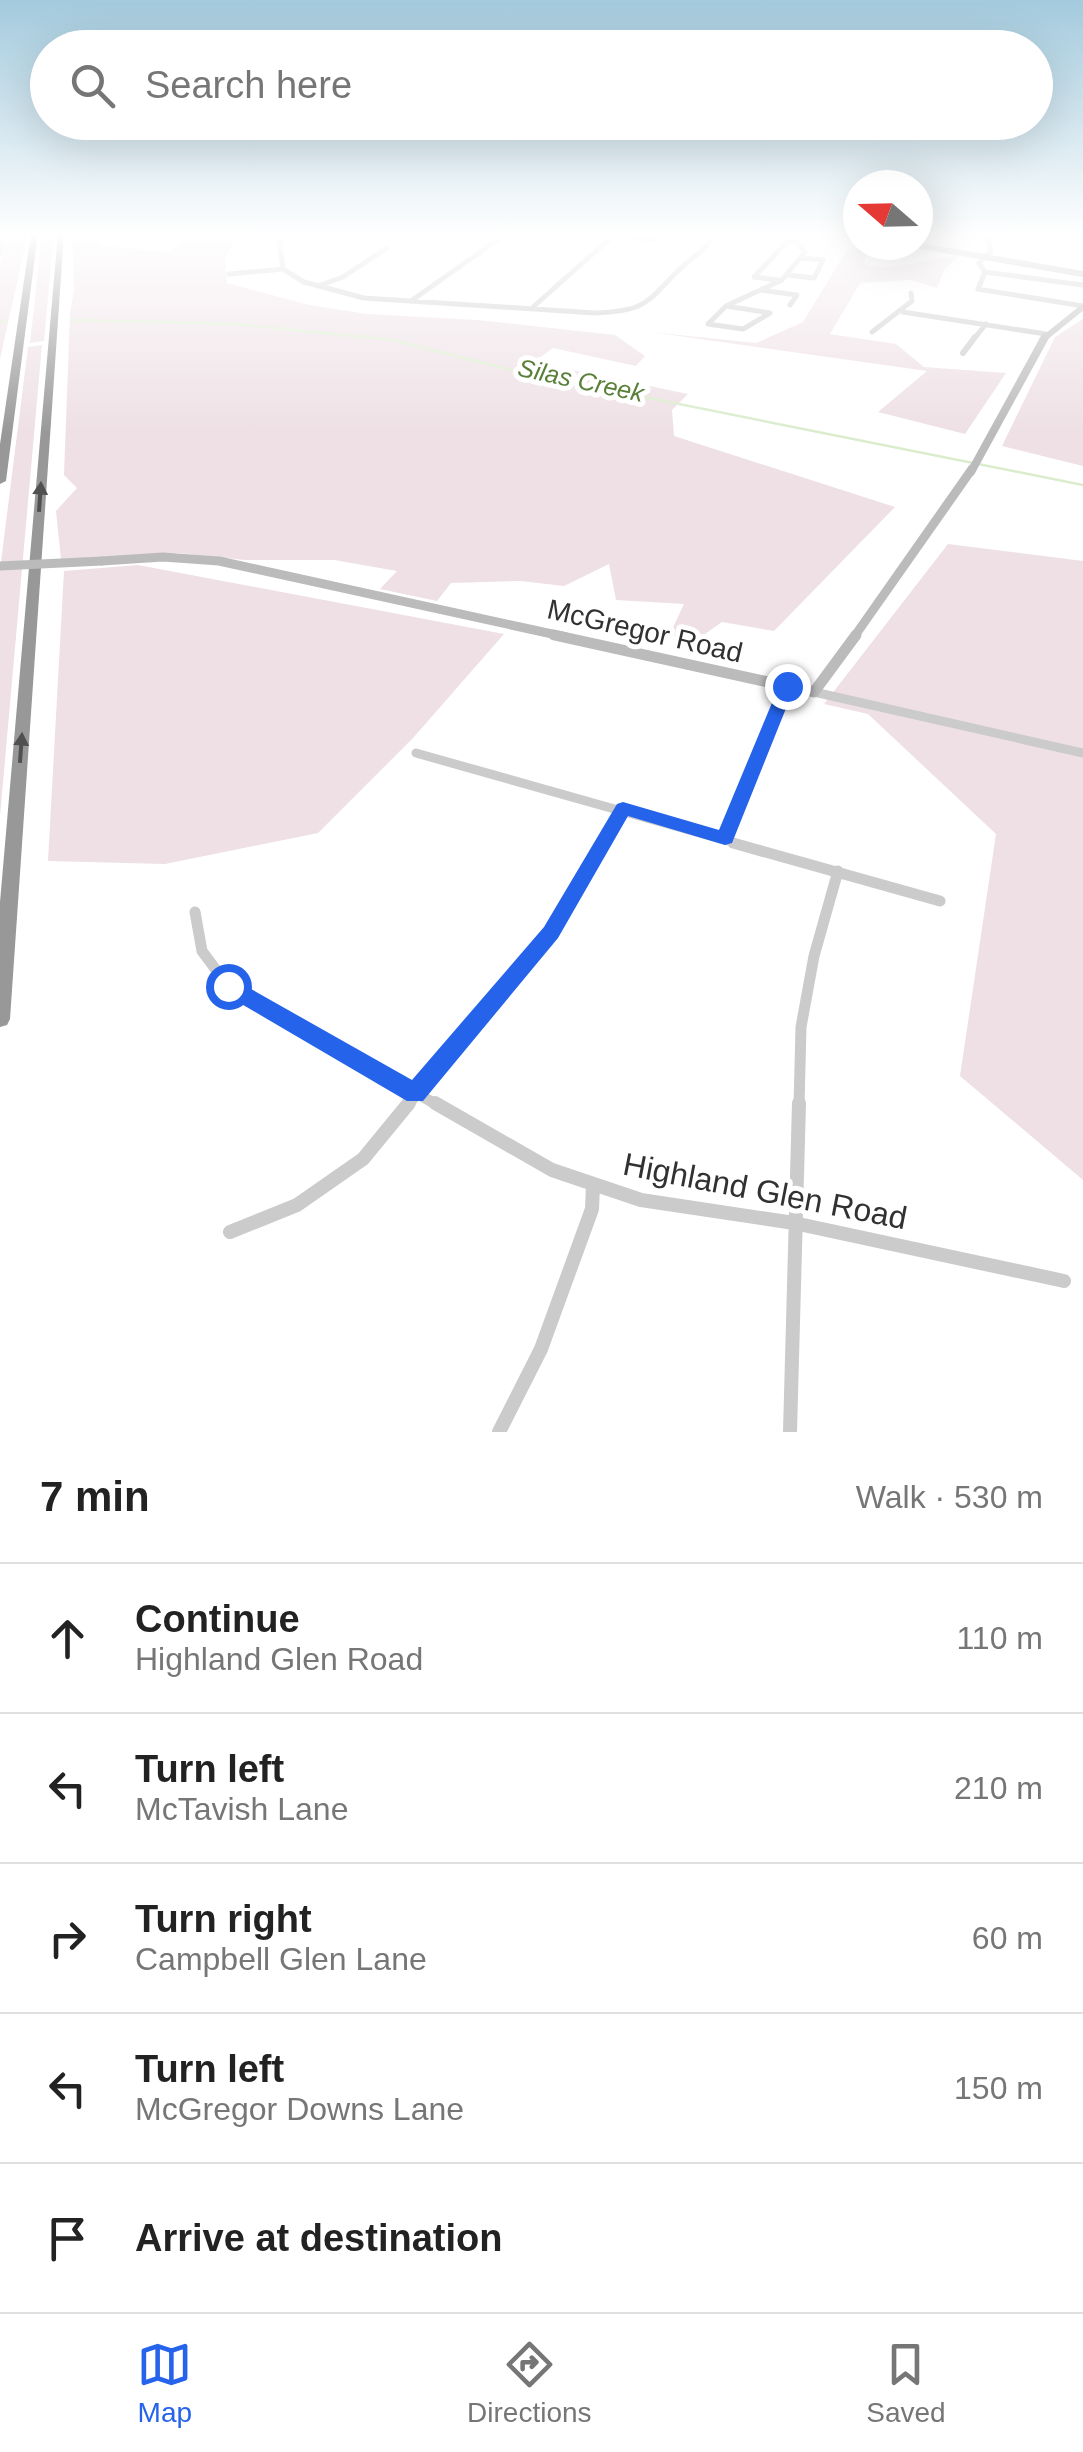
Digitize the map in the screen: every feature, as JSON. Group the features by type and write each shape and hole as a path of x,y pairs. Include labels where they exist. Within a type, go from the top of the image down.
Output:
{"highway":[{"path":"0,481 26,300"},
{"path":"0,1020 56,300"}],"street":[{"path":"403,300 595,313 644,306 650,300"},
{"path":"532,307 540,300"},
{"path":"726,306 770,312 743,330 708,324 726,306 738,300"},
{"path":"790,305 794,300"},
{"path":"872,332 902,312 912,300"},
{"path":"1043,300 1083,307"},
{"path":"1083,307 1046,334 963,486 814,692 1083,753"},
{"path":"902,312 1046,334"},
{"path":"962,353 986,324"},
{"name":"McGregor Road","path":"0,566 163,557 219,561 814,692"},
{"path":"725,838 787,686"},
{"path":"416,753 623,808 940,901"},
{"path":"230,1232 297,1206 363,1159 551,932 623,808"},
{"path":"790,1432 801,1028 814,956 838,871"},
{"name":"Highland Glen Road","path":"195,912 202,951 228,986 552,1170 641,1200 794,1223 1064,1280"},
{"path":"499,1432 541,1349 592,1209 594,1184"}],"shaded area":[{"path":"0,300 13,300 0,359"},
{"path":"35,300 48,300 44,341 30,343"},
{"path":"72,300 290,300 367,314 478,320 615,335 645,356 636,366 553,348 534,362 688,394 672,410 674,436 895,507 774,631 722,622 702,636 669,636 684,604 616,600 609,564 564,586 521,581 451,583 437,601 380,589 397,571 334,560 245,560 178,553 61,559 56,511 77,488 64,475"},
{"path":"816,300 850,300 830,334 896,344 924,367 1006,373 965,434 878,412 927,371 650,332 756,343 803,322"},
{"path":"1083,319 1083,466 1002,446 1055,337"},
{"path":"42,345 0,816 0,570 28,347"},
{"path":"948,544 1083,561 1083,1180 960,1076 996,834 868,714 824,704"},
{"path":"138,565 504,634 413,738 318,833 165,864 48,861 64,571"}],"waterway":[{"name":"Silas Creek","path":"72,320 235,324 393,340 519,372 1083,485"},
{"name":"Silas Creek","path":"0,322 6,321"}],"route":[{"path":"228,986 415,1094 551,932 623,808 725,838 787,686"}]}
